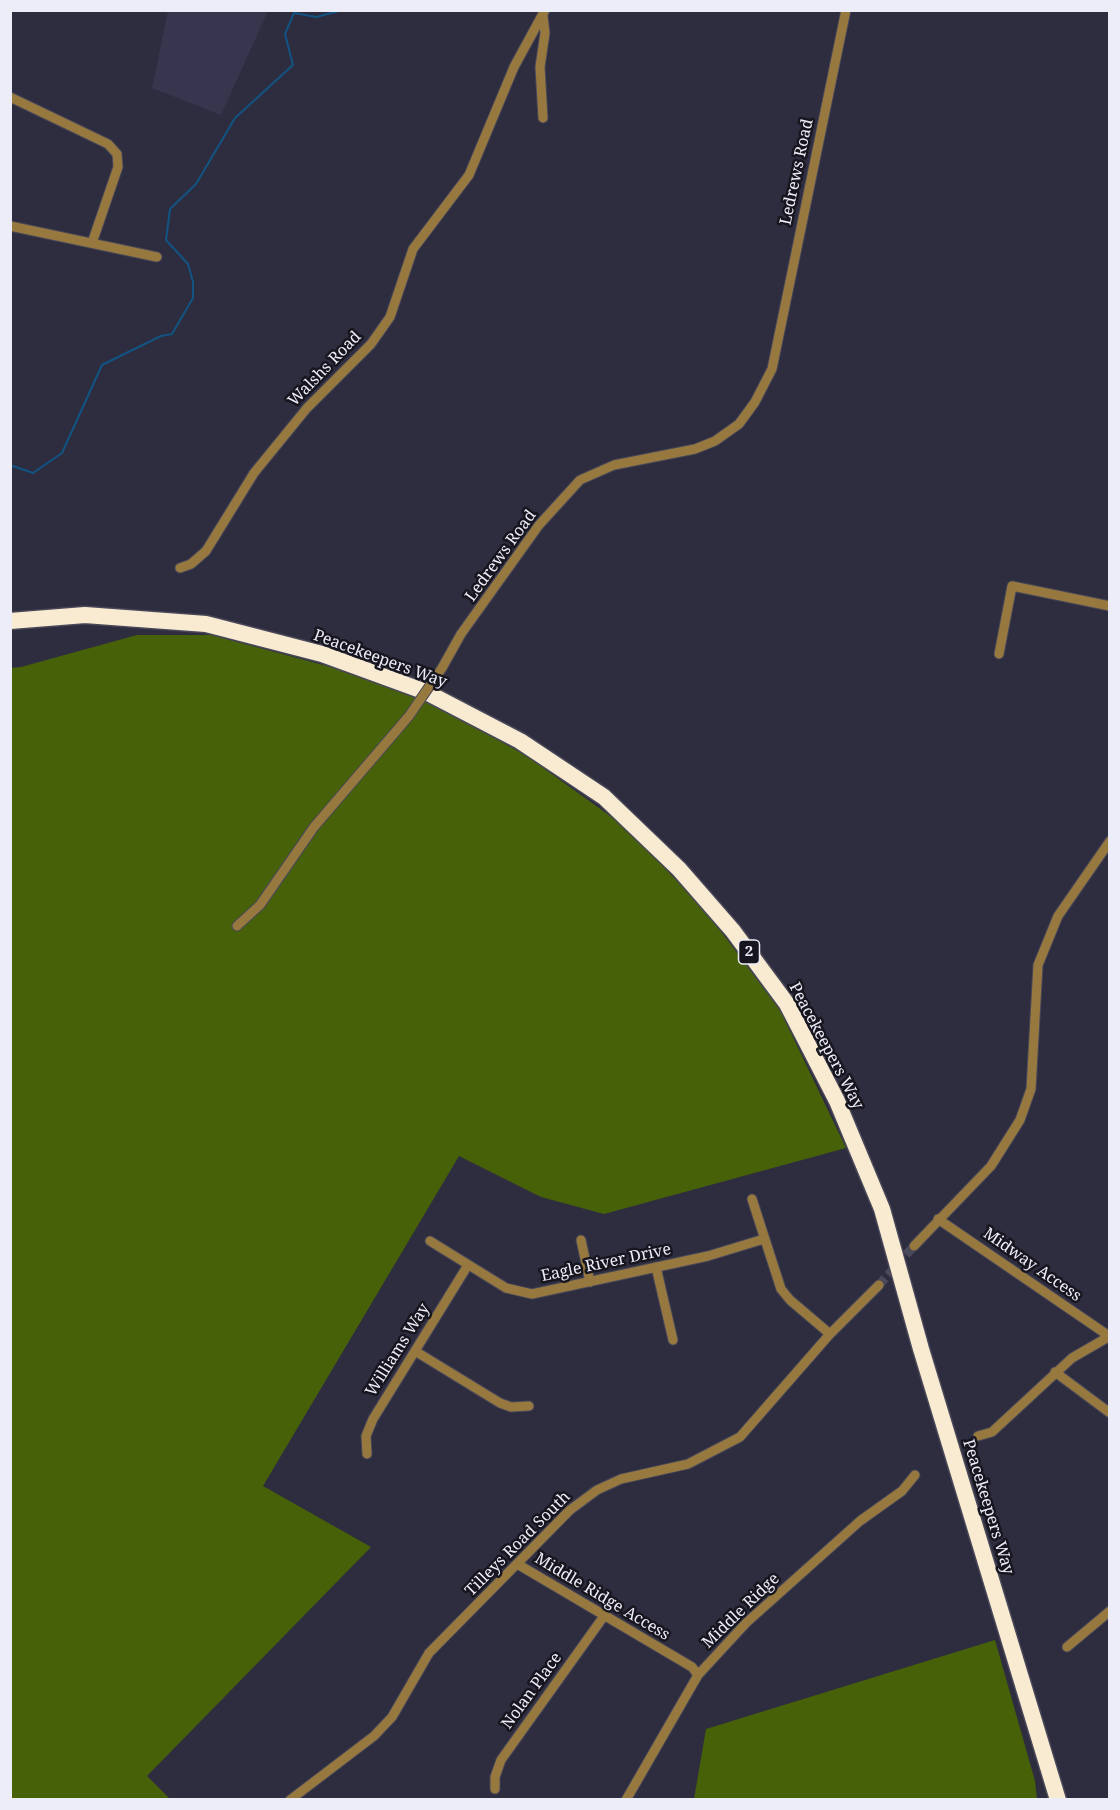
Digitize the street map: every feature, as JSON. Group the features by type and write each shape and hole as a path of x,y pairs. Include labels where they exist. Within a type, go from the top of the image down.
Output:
{"highway":[{"name":"Peacekeepers Way","path":"10,621 85,615 206,624 322,654 426,692 520,741 604,797 680,869 733,931 787,1004 837,1101 882,1209 925,1361 1058,1800"},
{"path":"1040,1741 1048,1800"}],"street":[{"name":"Ledrews Road","path":"237,926 260,905 314,827 409,716 442,668 461,634 539,525 580,480 614,465 695,449 715,441 738,424 755,402 771,369 846,10"},
{"path":"543,118 540,67 545,33 544,14"},
{"name":"Walshs Road","path":"180,568 191,564 206,551 254,473 307,408 371,344 390,317 413,249 469,175 514,67 544,14"},
{"path":"10,97 108,144 117,154 118,167 92,243"},
{"path":"10,226 157,257"},
{"path":"999,654 1012,586 1110,606"},
{"path":"914,1246 991,1166 1020,1120 1031,1089 1038,965 1058,916 1110,842"},
{"path":"752,1200 776,1276 785,1294 830,1334"},
{"name":"Midway Access","path":"938,1219 1109,1336"},
{"name":"Eagle River Drive","path":"430,1241 501,1285 521,1293 542,1293 656,1268 764,1239"},
{"path":"581,1240 590,1282"},
{"name":"Williams Way","path":"367,1454 365,1442 370,1425 468,1265"},
{"path":"656,1268 673,1340"},
{"name":"Tilleys Road South","path":"290,1800 374,1736 392,1717 429,1653 519,1565 570,1510 597,1490 621,1479 688,1464 740,1437 830,1334 879,1285"},
{"path":"978,1436 992,1432 1055,1372 1109,1336"},
{"path":"415,1351 500,1403 511,1407 529,1406"},
{"path":"1055,1372 1110,1413"},
{"name":"Middle Ridge","path":"626,1800 698,1675 746,1623 860,1521 902,1491 915,1475"},
{"name":"Middle Ridge Access","path":"519,1565 692,1667 698,1675"},
{"path":"1067,1647 1110,1611"},
{"name":"Nolan Place","path":"495,1789 495,1777 501,1760 604,1616"}],"shaded area":[{"path":"168,11 268,11 221,115 152,88"}],"green space":[{"path":"137,635 211,635 353,673 430,701 528,757 627,828 707,913 780,1010 846,1148 604,1214 541,1197 459,1156 263,1486 371,1547 147,1776 170,1799 11,1799 10,668"},
{"path":"995,1640 1035,1781 1037,1799 694,1799 706,1729"}],"waterway":[{"path":"10,465 33,473 62,453 102,365 161,336 172,334 193,298 193,282 188,264 166,240 170,209 196,184 235,118 293,65 285,34 294,13 316,17 343,10"}],"tunnel":[{"path":"879,1285 914,1246"}]}
